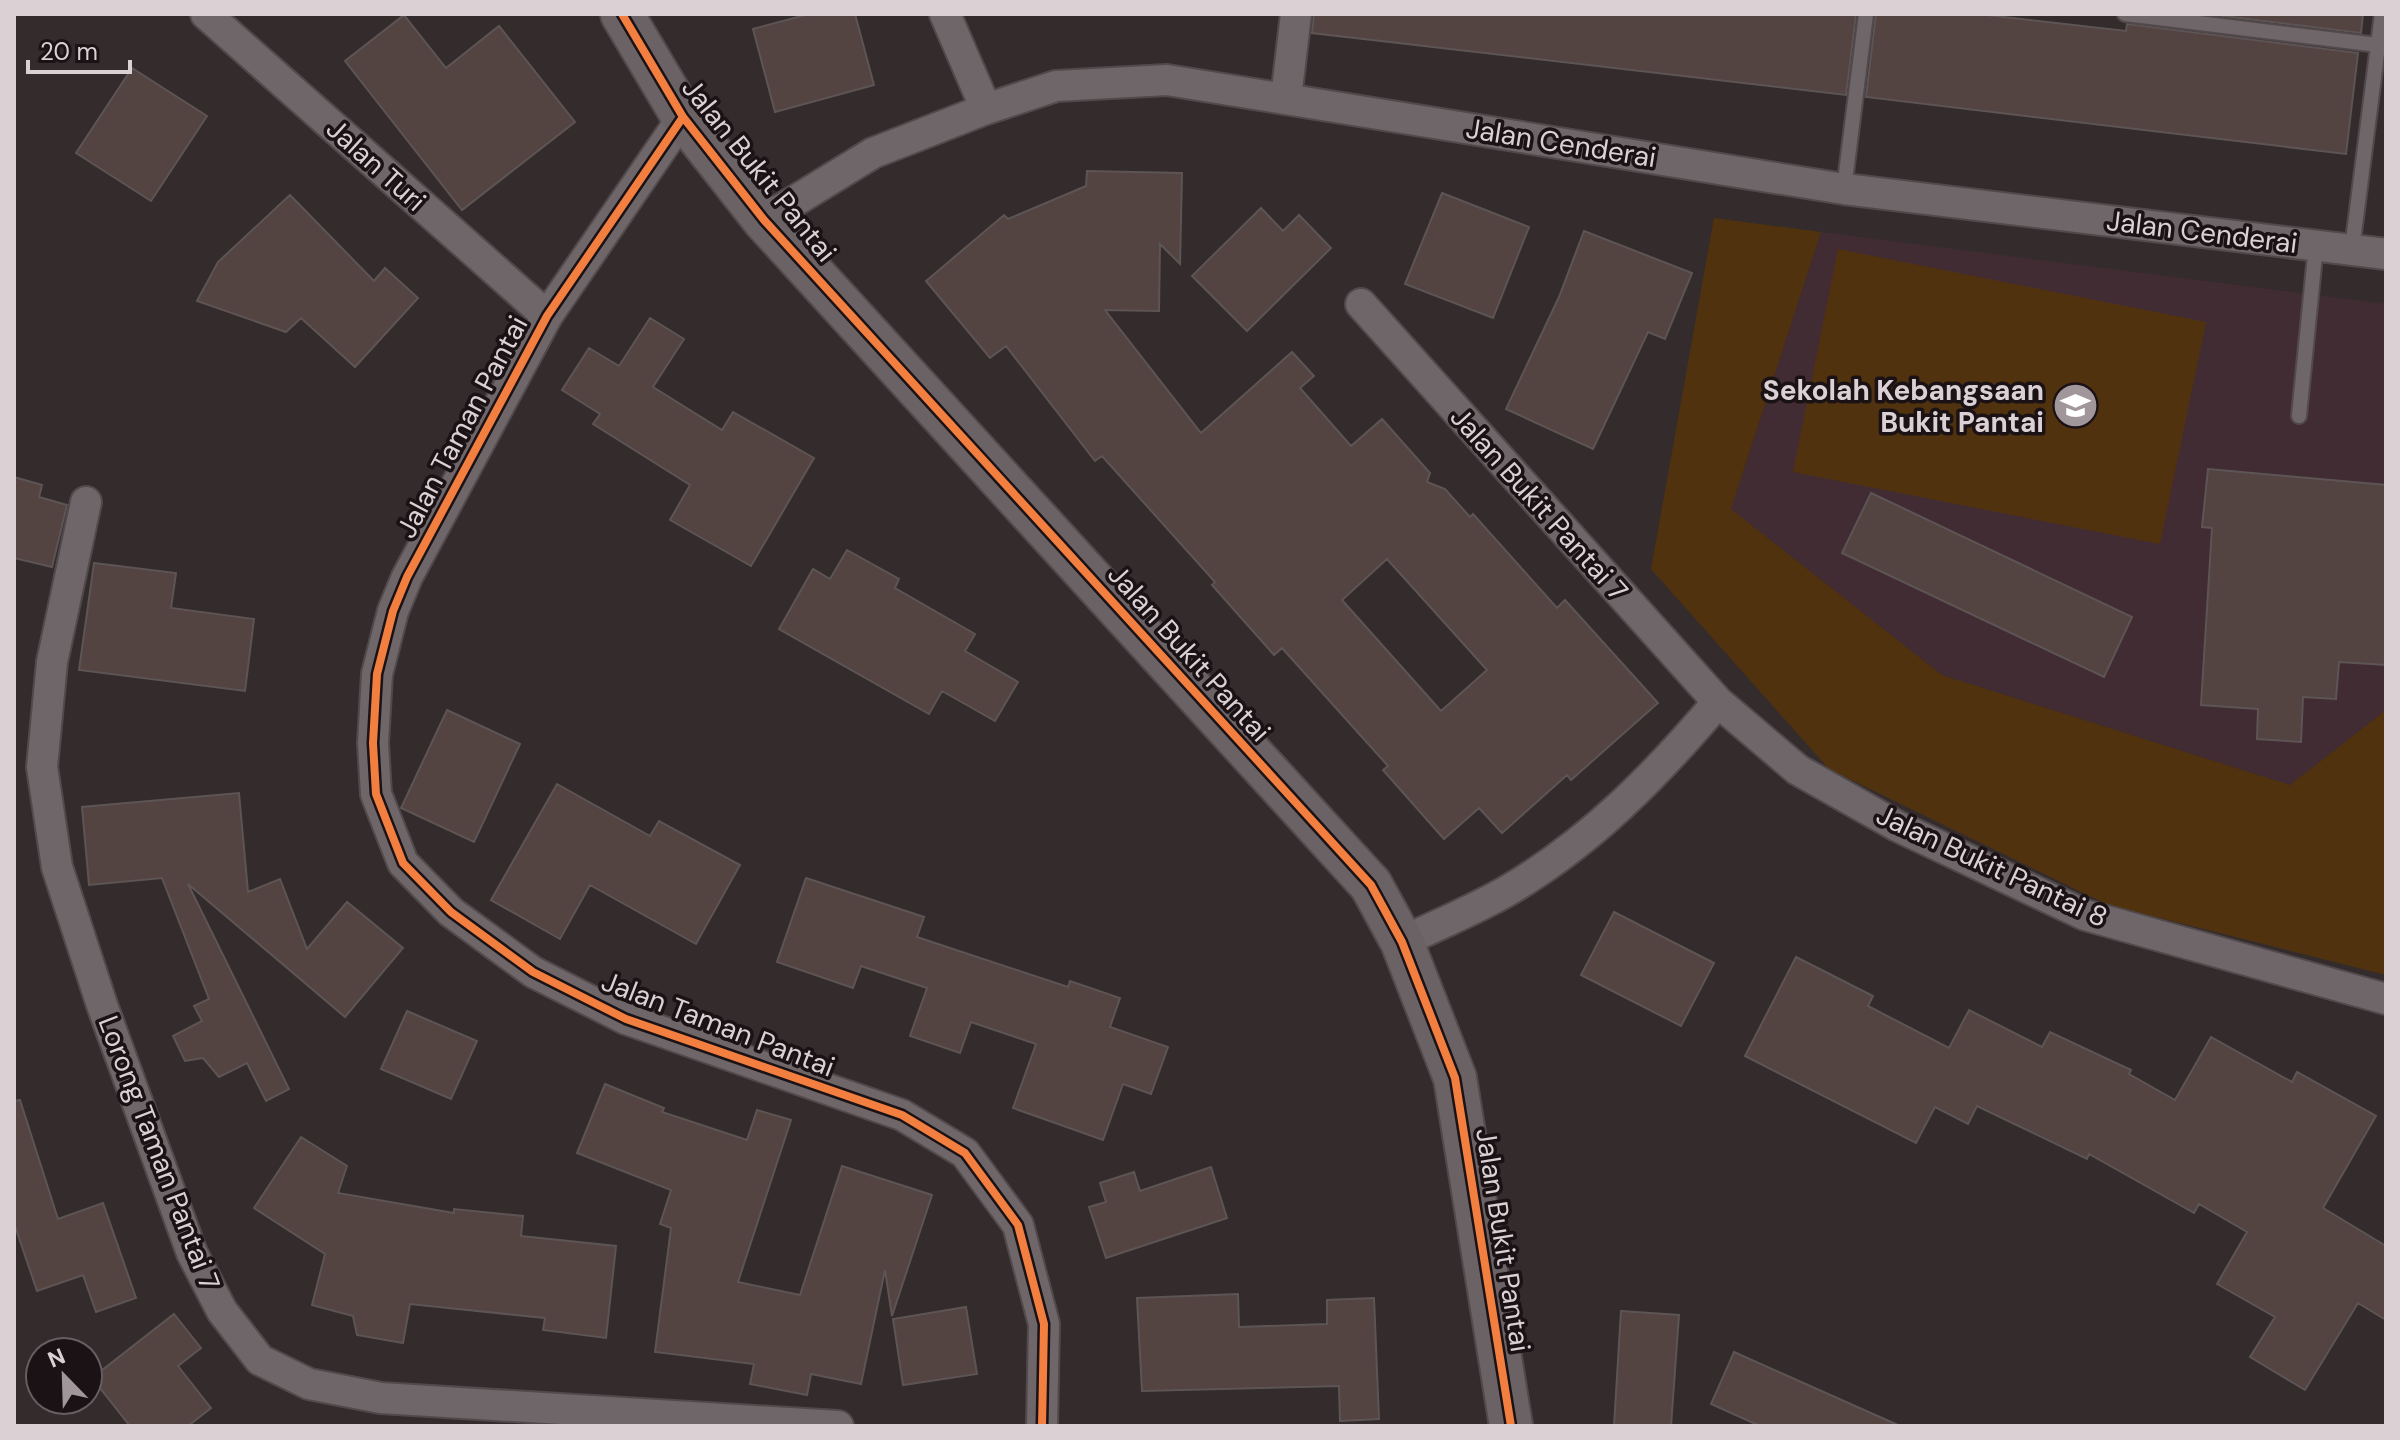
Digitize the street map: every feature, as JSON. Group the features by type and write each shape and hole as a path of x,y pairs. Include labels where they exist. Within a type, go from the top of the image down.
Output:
{"street":[{"name":"Jalan Turi","path":"206,14 547,316"},
{"name":"Jalan Bukit Pantai","path":"622,14 683,117 764,220 1371,885 1402,942 1455,1078 1511,1426"},
{"path":"945,14 986,109"},
{"path":"1286,98 1296,14"},
{"name":"Jalan Cenderai","path":"764,220 873,153 986,109 1056,86 1167,80 1844,189 2386,254"},
{"name":"Jalan Taman Pantai","path":"683,117 547,316 407,577 393,611 377,674 373,743 376,794 388,832 403,863 451,912 533,972 626,1019 902,1115 965,1153 1018,1225 1044,1324 1042,1426"},
{"name":"Jalan Bukit Pantai 7","path":"1361,304 1718,702"},
{"name":"Lorong Taman Pantai 7","path":"86,502 52,662 42,767 57,867 102,1005 192,1253 222,1311 260,1360 309,1384 381,1398 838,1426"},
{"path":"1402,942 1507,890 1585,838 1657,774 1718,702"},
{"name":"Jalan Bukit Pantai 8","path":"1718,702 1810,777 1897,826 2085,915 2386,999"}],"lane":[{"path":"1844,189 1866,14"},
{"path":"2125,14 2382,45"},
{"path":"2352,249 2382,45 2382,14"},
{"path":"2299,416 2316,245"}],"shaded area":[{"path":"1714,218 1821,232 1731,509 1942,675 2290,785 2386,710 2386,975 2108,905 1829,769 1651,569"},
{"name":"Sekolah Kebangsaan Bukit Pantai","path":"1821,232 2386,304 2386,710 2290,785 1942,675 1731,509"},
{"path":"1838,249 2206,322 2160,544 1793,472"}],"building":[{"path":"809,14 855,14 874,85 775,112 753,29"},
{"path":"1314,14 1856,14 1846,95 1312,33"},
{"path":"1876,14 1978,14 2126,31 2127,24 2358,53 2346,154 1866,97"},
{"path":"2207,14 2363,14 2361,33"},
{"path":"404,15 446,68 499,26 575,122 462,210 345,61"},
{"path":"132,68 207,116 151,201 76,153"},
{"path":"1087,171 1182,173 1180,264 1160,244 1159,311 1105,310 1201,433 1292,352 1314,376 1300,388 1351,446 1382,419 1430,473 1427,482 1445,489 1470,517 1473,514 1557,608 1565,600 1658,703 1571,780 1567,775 1502,833 1479,808 1444,839 1383,770 1388,766 1282,648 1274,655 1212,585 1215,582 1102,456 1095,461 1006,346 990,358 926,281 1004,215 1008,219 1086,186","holes":["1387,559 1487,670 1441,711 1342,600"]},
{"path":"1442,193 1529,227 1493,318 1405,284"},
{"path":"290,195 374,281 385,268 418,298 355,367 301,318 286,332 197,301 218,262"},
{"path":"1261,208 1283,231 1299,215 1331,248 1247,331 1192,276"},
{"path":"1584,231 1692,273 1665,339 1648,332 1593,449 1506,409 1559,297"},
{"path":"650,318 684,339 653,387 722,430 733,412 814,458 751,566 670,520 690,485 593,424 600,414 562,390 589,348 619,366"},
{"path":"2208,469 2386,485 2386,665 2339,662 2336,699 2303,697 2301,742 2257,739 2258,709 2201,705 2212,528 2202,527"},
{"path":"14,477 42,485 39,497 67,505 52,567 14,558"},
{"path":"1871,493 2132,617 2104,677 1842,553"},
{"path":"847,550 899,579 895,588 975,634 965,651 1018,682 995,721 942,691 929,714 779,629 813,569 830,579"},
{"path":"94,563 176,573 171,608 254,619 245,691 79,670"},
{"path":"447,710 520,744 474,842 401,808"},
{"path":"557,784 650,836 659,821 740,865 696,944 590,885 560,939 491,900"},
{"path":"239,793 248,892 280,879 307,949 347,902 403,948 345,1017 188,884 289,1089 266,1101 247,1063 219,1077 203,1058 185,1061 173,1036 202,1021 194,1006 209,999 162,878 89,885 82,807"},
{"path":"806,878 924,917 917,937 1068,987 1070,981 1120,998 1110,1027 1168,1047 1151,1094 1123,1084 1103,1140 1013,1108 1036,1044 971,1022 960,1053 910,1036 927,988 861,966 853,988 777,962"},
{"path":"1614,912 1714,963 1681,1026 1581,975"},
{"path":"1796,957 1873,996 1868,1006 1949,1048 1969,1010 2042,1047 2050,1032 2131,1070 2129,1074 2175,1100 2211,1037 2292,1082 2297,1072 2376,1116 2323,1208 2386,1246 2386,1320 2358,1303 2305,1390 2250,1357 2275,1317 2217,1284 2247,1232 2199,1204 2194,1213 2089,1154 2087,1159 1977,1106 1968,1124 1935,1107 1916,1143 1745,1056"},
{"path":"407,1011 477,1041 451,1099 381,1069"},
{"path":"605,1084 664,1108 662,1112 747,1140 757,1110 791,1120 738,1282 800,1295 842,1166 932,1195 892,1316 885,1270 861,1384 811,1374 807,1395 750,1384 754,1364 655,1352 671,1228 660,1224 671,1190 577,1153"},
{"path":"20,1100 58,1219 103,1203 136,1298 96,1312 83,1275 37,1291 14,1223 14,1101"},
{"path":"301,1137 347,1166 338,1193 454,1213 454,1209 523,1216 521,1236 616,1246 606,1338 543,1330 545,1318 410,1304 403,1343 357,1335 353,1316 312,1305 325,1254 254,1208"},
{"path":"1211,1167 1227,1218 1106,1258 1089,1207 1106,1202 1100,1183 1134,1172 1140,1191"},
{"path":"1238,1294 1239,1327 1327,1324 1327,1300 1374,1298 1379,1419 1340,1421 1339,1386 1142,1391 1137,1298"},
{"path":"966,1307 977,1374 903,1385 893,1319"},
{"path":"1621,1311 1679,1315 1671,1426 1614,1426"},
{"path":"174,1314 201,1348 178,1366 211,1408 188,1426 130,1426 104,1393 104,1369"},
{"path":"1734,1352 1900,1426 1760,1426 1711,1404"}],"cycle path":[{"path":"622,14 683,117 764,220 1371,885 1402,942 1455,1078 1511,1426"},
{"path":"683,117 547,316 407,577 393,611 377,674 373,743 376,794 403,863 451,912 533,972 626,1019 902,1115 965,1153 1018,1225 1044,1324 1042,1426"}],"place":[{"name":"Sekolah Kebangsaan Bukit Pantai","path":"2075,406"}]}
